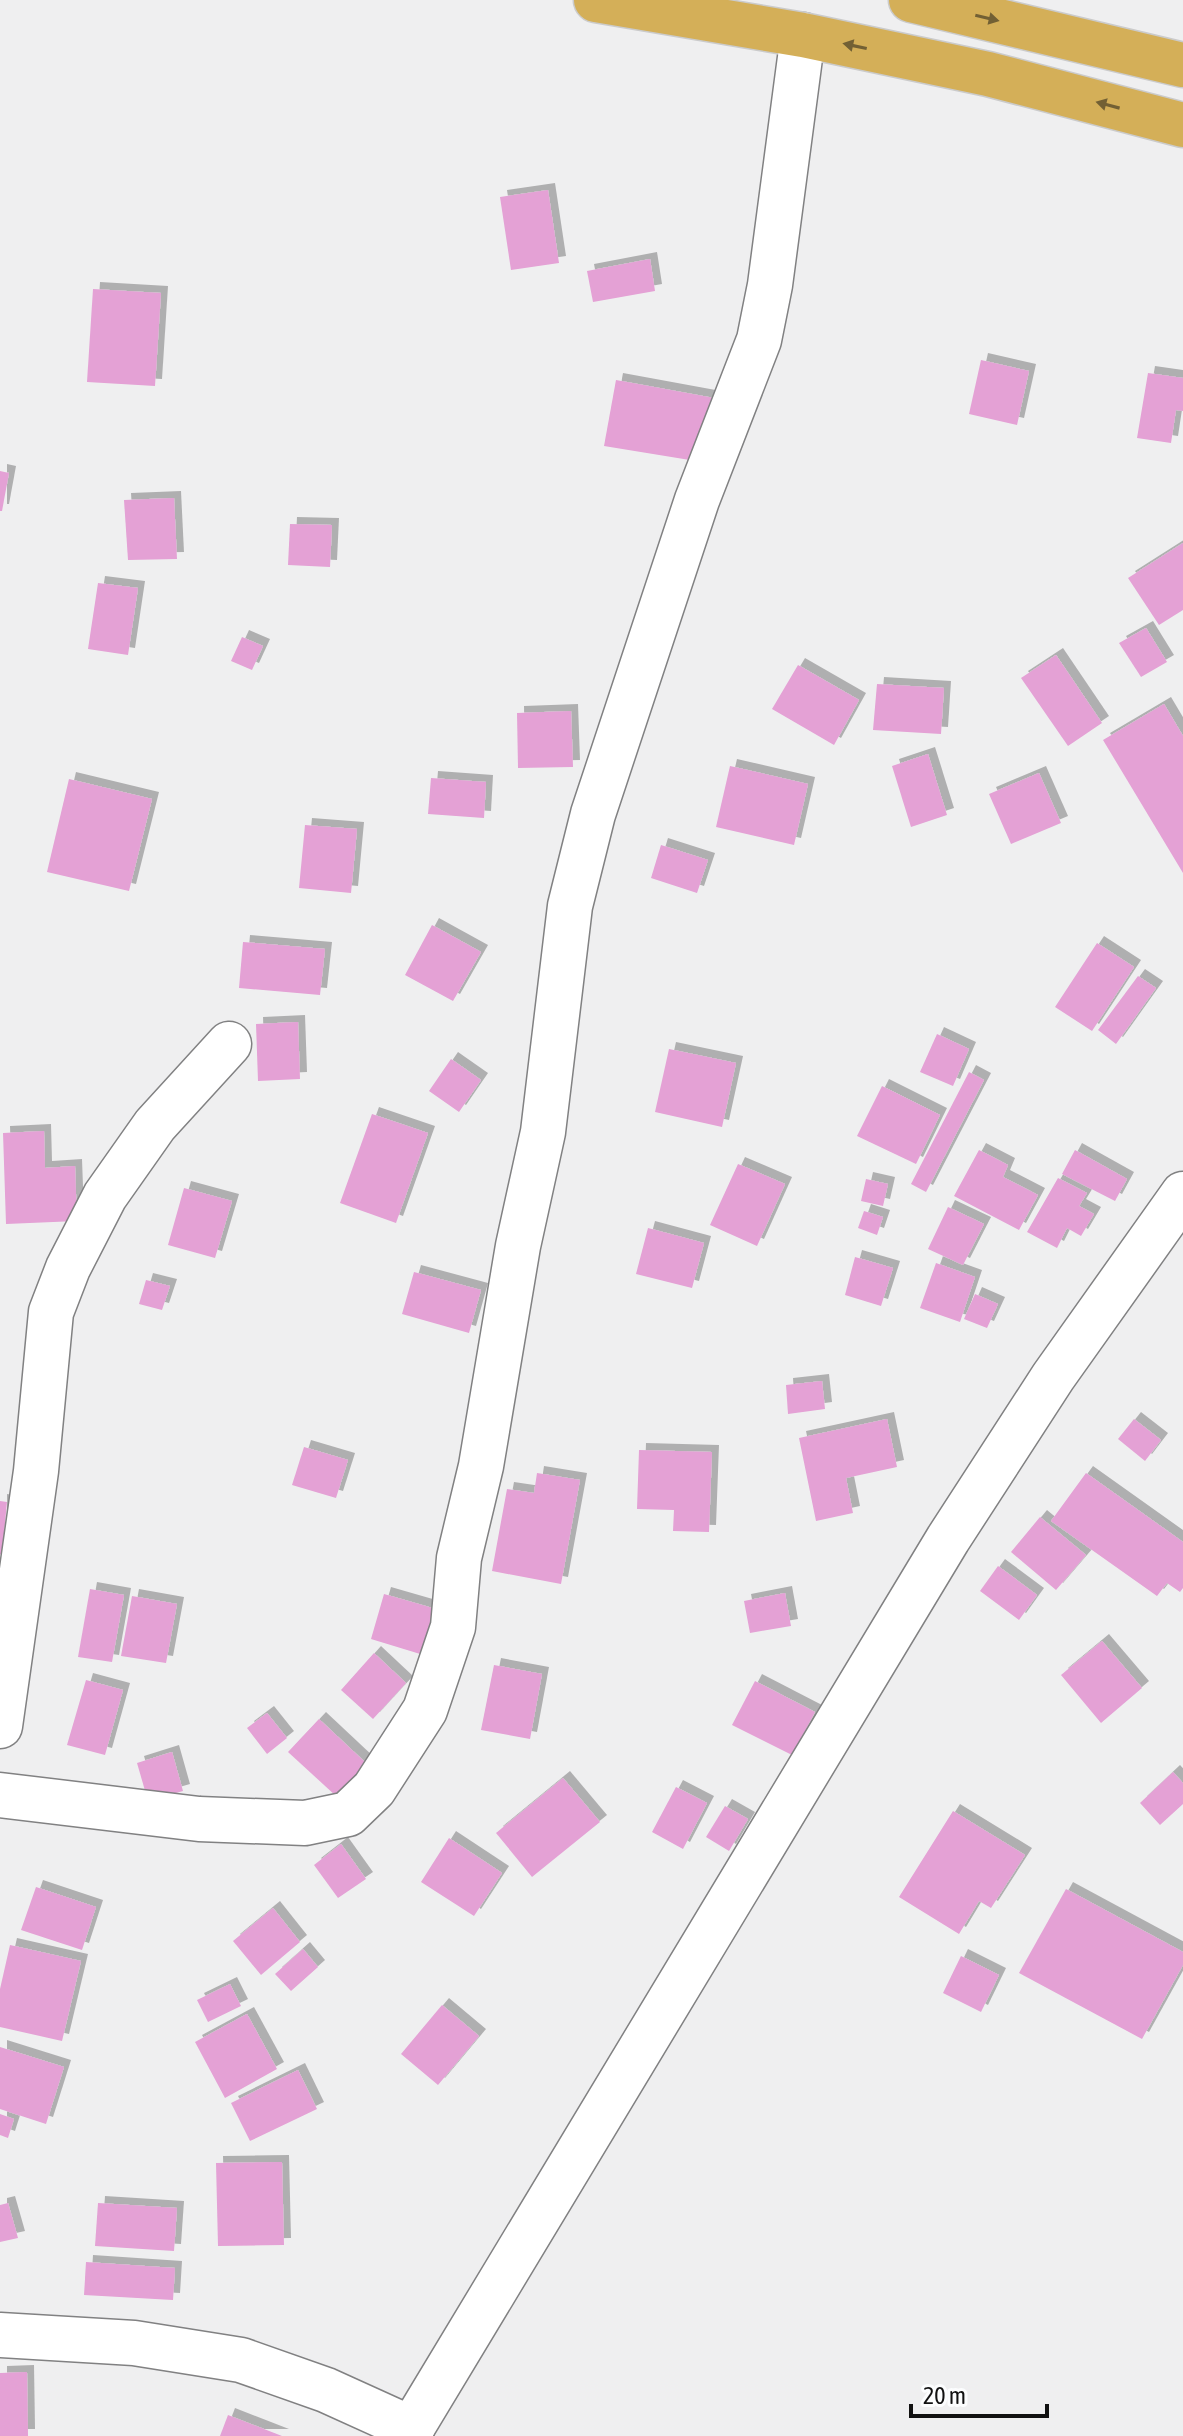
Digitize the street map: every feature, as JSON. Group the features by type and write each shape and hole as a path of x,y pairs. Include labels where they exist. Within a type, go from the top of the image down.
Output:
{"highway":[{"path":"596,0 803,35 988,74 1183,125"},
{"path":"911,0 1183,65"}],"street":[{"path":"0,1795 199,1819 305,1823 348,1814 374,1789 425,1710 453,1627 459,1558 481,1466 518,1246 543,1132 570,906 593,814 697,500 759,340 770,285 803,35"},
{"path":"0,1726 36,1471 51,1312 68,1268 105,1196 155,1125 229,1044"},
{"path":"0,2335 134,2343 241,2360 326,2390 410,2432 948,1539 1053,1377 1183,1194"}],"building":[{"path":"548,190 559,263 511,270 500,197"},
{"path":"650,259 655,291 593,302 587,271"},
{"path":"93,289 161,293 155,386 87,382"},
{"path":"981,360 1029,371 1017,425 969,414"},
{"path":"1148,373 1183,378 1183,411 1176,410 1171,443 1137,438"},
{"path":"616,380 714,398 702,462 604,446"},
{"path":"0,471 9,473 2,511 0,511"},
{"path":"174,498 177,559 128,560 124,500"},
{"path":"290,524 332,525 330,567 288,565"},
{"path":"1183,543 1183,610 1159,625 1128,578"},
{"path":"98,583 138,588 128,655 88,649"},
{"path":"1146,628 1167,662 1141,677 1119,643"},
{"path":"242,637 263,646 252,670 231,661"},
{"path":"1056,655 1102,723 1068,746 1021,678"},
{"path":"798,665 859,700 834,745 772,709"},
{"path":"877,684 944,688 941,734 873,730"},
{"path":"1164,704 1183,736 1183,873 1103,740"},
{"path":"571,711 573,767 518,768 517,713"},
{"path":"928,754 947,815 911,827 892,766"},
{"path":"730,766 808,784 794,845 716,827"},
{"path":"1039,773 1061,823 1011,844 989,794"},
{"path":"431,778 486,782 484,818 428,814"},
{"path":"69,779 152,799 129,891 47,872"},
{"path":"305,825 357,829 351,893 299,888"},
{"path":"661,845 708,860 697,893 651,878"},
{"path":"432,925 481,952 453,1001 405,975"},
{"path":"243,942 325,949 320,995 239,988"},
{"path":"1097,943 1134,967 1092,1031 1055,1007"},
{"path":"1138,976 1156,988 1116,1044 1098,1030"},
{"path":"298,1022 300,1079 258,1081 256,1024"},
{"path":"937,1034 969,1049 953,1086 920,1072"},
{"path":"669,1049 736,1063 722,1127 655,1112"},
{"path":"451,1059 481,1080 459,1112 429,1091"},
{"path":"969,1072 984,1080 926,1192 911,1184"},
{"path":"882,1086 940,1115 916,1164 857,1136"},
{"path":"372,1114 428,1133 396,1223 340,1203"},
{"path":"44,1131 45,1168 75,1166 77,1221 6,1224 3,1133"},
{"path":"979,1150 1008,1165 1003,1177 1038,1195 1019,1230 954,1196"},
{"path":"1075,1150 1127,1179 1115,1201 1062,1174"},
{"path":"738,1164 785,1184 757,1246 710,1225"},
{"path":"1058,1178 1087,1193 1079,1206 1094,1214 1081,1236 1067,1228 1057,1248 1027,1232"},
{"path":"866,1179 888,1184 883,1206 861,1201"},
{"path":"184,1188 232,1201 215,1258 168,1245"},
{"path":"948,1207 984,1224 963,1265 928,1249"},
{"path":"864,1211 883,1217 877,1235 858,1228"},
{"path":"648,1228 704,1243 692,1288 636,1274"},
{"path":"855,1257 893,1268 881,1306 845,1295"},
{"path":"936,1263 975,1277 960,1322 920,1308"},
{"path":"414,1272 481,1290 469,1333 402,1314"},
{"path":"146,1280 170,1286 162,1310 139,1304"},
{"path":"975,1294 998,1304 987,1328 964,1319"},
{"path":"822,1381 825,1409 788,1414 786,1385"},
{"path":"887,1419 897,1467 846,1478 853,1513 816,1521 799,1438"},
{"path":"1134,1419 1161,1440 1145,1461 1118,1439"},
{"path":"304,1447 348,1460 336,1498 292,1485"},
{"path":"639,1450 712,1452 709,1532 673,1531 674,1510 637,1509"},
{"path":"537,1473 580,1480 561,1584 492,1571 507,1489 534,1493"},
{"path":"1086,1473 1183,1542 1183,1588 1180,1592 1167,1583 1157,1596 1051,1521"},
{"path":"0,1501 7,1502 2,1555 0,1554"},
{"path":"1040,1517 1086,1555 1056,1590 1011,1552"},
{"path":"998,1566 1037,1595 1019,1620 980,1591"},
{"path":"90,1589 124,1595 112,1662 78,1657"},
{"path":"785,1593 791,1626 750,1633 744,1601"},
{"path":"384,1594 443,1611 430,1657 371,1639"},
{"path":"132,1596 177,1604 166,1663 121,1656"},
{"path":"1102,1641 1142,1688 1101,1723 1061,1675"},
{"path":"374,1653 406,1683 373,1719 341,1690"},
{"path":"494,1665 542,1674 530,1739 481,1730"},
{"path":"86,1680 123,1690 105,1755 67,1745"},
{"path":"755,1681 815,1712 792,1755 732,1725"},
{"path":"267,1713 287,1738 267,1754 247,1728"},
{"path":"319,1719 367,1764 336,1796 288,1752"},
{"path":"172,1752 183,1791 148,1801 137,1763"},
{"path":"1173,1772 1183,1783 1183,1804 1160,1825 1140,1803"},
{"path":"563,1778 600,1822 532,1877 496,1833"},
{"path":"676,1787 707,1803 683,1849 652,1832"},
{"path":"725,1806 748,1819 729,1851 706,1837"},
{"path":"953,1811 1025,1855 991,1908 979,1901 959,1934 899,1897"},
{"path":"449,1838 502,1873 474,1916 421,1882"},
{"path":"341,1844 366,1879 338,1898 314,1865"},
{"path":"36,1887 96,1907 82,1950 21,1930"},
{"path":"1066,1889 1183,1952 1183,1965 1142,2039 1019,1973"},
{"path":"273,1908 300,1942 261,1975 233,1941"},
{"path":"10,1945 81,1961 62,2041 0,2027 0,1989"},
{"path":"303,1949 318,1967 291,1991 275,1974"},
{"path":"961,1956 999,1975 981,2012 943,1993"},
{"path":"230,1984 241,2006 208,2022 197,2000"},
{"path":"442,2005 479,2036 438,2085 401,2054"},
{"path":"247,2014 277,2069 225,2098 195,2042"},
{"path":"0,2047 64,2067 46,2124 0,2109"},
{"path":"298,2070 317,2109 250,2141 231,2103"},
{"path":"0,2114 14,2119 8,2138 0,2135"},
{"path":"282,2162 284,2245 218,2246 216,2163"},
{"path":"8,2203 18,2238 0,2242 0,2205"},
{"path":"98,2203 177,2208 174,2251 95,2246"},
{"path":"86,2262 175,2268 173,2300 84,2295"},
{"path":"27,2372 28,2436 0,2436 0,2373"},
{"path":"228,2415 282,2436 220,2436"}]}
